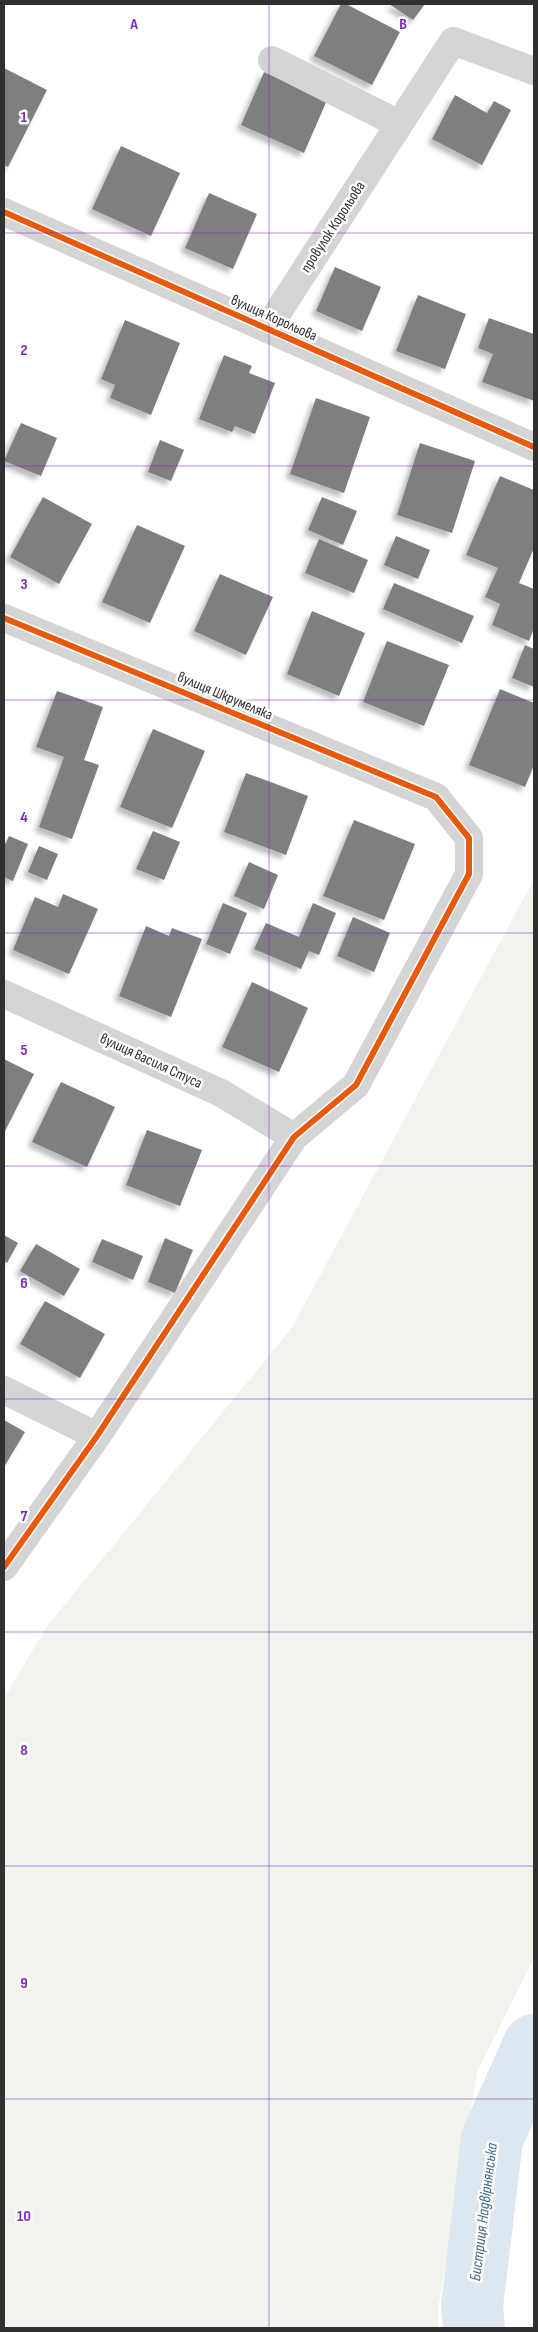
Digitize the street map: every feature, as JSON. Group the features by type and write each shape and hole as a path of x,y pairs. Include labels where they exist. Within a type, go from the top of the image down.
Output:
{"street":[{"name":"провулок Корольова","path":"267,329 453,41 534,71"},
{"path":"272,60 400,124"},
{"name":"вулиця Корольова","path":"4,212 534,446"},
{"name":"вулиця Шкрумеляка","path":"4,618 436,797 469,838 468,874 356,1085 294,1137"},
{"name":"вулиця Василя Стуса","path":"4,994 220,1093 294,1137"},
{"path":"4,1567 97,1436 294,1137"},
{"path":"4,1390 97,1436"}],"shaded area":[{"path":"534,879 534,1958 477,2072 438,2310 439,2328 4,2328 4,1698 47,1626 291,1329"}],"building":[{"path":"341,4 346,4 400,32 372,85 314,56"},
{"path":"389,4 425,4 413,20"},
{"path":"4,68 47,90 8,167 4,165"},
{"path":"264,72 327,100 304,153 241,125"},
{"path":"455,95 487,113 494,101 511,110 482,165 432,139"},
{"path":"121,146 180,173 151,236 92,209"},
{"path":"209,193 257,214 233,269 185,248"},
{"path":"335,267 381,287 362,331 316,311"},
{"path":"418,295 466,314 445,369 396,351"},
{"path":"489,318 534,334 534,401 482,382 493,354 478,348"},
{"path":"125,320 180,343 151,415 110,398 115,385 101,379"},
{"path":"224,355 252,366 249,373 275,383 255,434 235,426 232,432 199,419"},
{"path":"316,398 370,417 344,493 290,474"},
{"path":"21,423 57,438 41,476 4,461"},
{"path":"160,440 184,450 171,481 148,472"},
{"path":"420,443 475,461 452,533 397,515"},
{"path":"500,476 534,490 534,548 519,583 534,589 534,628 529,641 492,625 500,604 485,597 498,568 466,555"},
{"path":"43,497 92,524 59,584 10,557"},
{"path":"322,497 357,511 343,545 308,530"},
{"path":"137,525 185,546 150,623 102,602"},
{"path":"396,536 430,550 418,579 384,565"},
{"path":"319,539 368,560 354,593 305,573"},
{"path":"220,574 273,597 246,655 194,631"},
{"path":"394,583 474,616 462,643 383,609"},
{"path":"312,611 365,633 339,696 287,674"},
{"path":"387,641 449,665 424,726 363,702"},
{"path":"525,645 534,649 534,687 512,678"},
{"path":"500,689 534,703 534,765 525,787 469,765"},
{"path":"57,691 103,707 84,760 99,765 72,839 39,827 64,757 36,747"},
{"path":"153,729 205,751 172,828 120,807"},
{"path":"246,773 308,796 286,855 224,832"},
{"path":"354,820 415,844 384,920 323,896"},
{"path":"153,831 180,842 164,880 136,869"},
{"path":"9,836 28,844 13,881 4,877 4,847"},
{"path":"39,846 58,854 47,880 28,872"},
{"path":"249,862 278,875 264,909 234,896"},
{"path":"63,894 98,909 69,974 13,950 35,897 58,907"},
{"path":"223,903 247,913 230,954 206,944"},
{"path":"313,903 336,913 319,955 309,951 301,969 254,949 266,923 299,937"},
{"path":"353,917 390,933 374,972 337,956"},
{"path":"146,926 169,936 172,928 202,939 171,1017 119,996"},
{"path":"252,982 308,1008 279,1072 222,1047"},
{"path":"4,1059 34,1074 4,1133"},
{"path":"61,1082 115,1107 87,1167 32,1142"},
{"path":"147,1130 202,1150 180,1206 126,1185"},
{"path":"4,1235 18,1243 7,1263 4,1261"},
{"path":"165,1238 193,1250 175,1293 148,1282"},
{"path":"102,1239 143,1256 133,1280 92,1262"},
{"path":"36,1244 80,1269 64,1296 20,1271"},
{"path":"45,1301 105,1334 80,1378 20,1344"},
{"path":"4,1420 25,1432 4,1467"}],"waterway":[{"name":"Бистриця Надвірнянська","path":"474,2328 472,2306 492,2139 534,2045"}],"cycle path":[{"path":"4,212 534,447"},
{"path":"4,618 436,797 469,838 469,874 356,1085 294,1137 97,1436 4,1567"}]}
